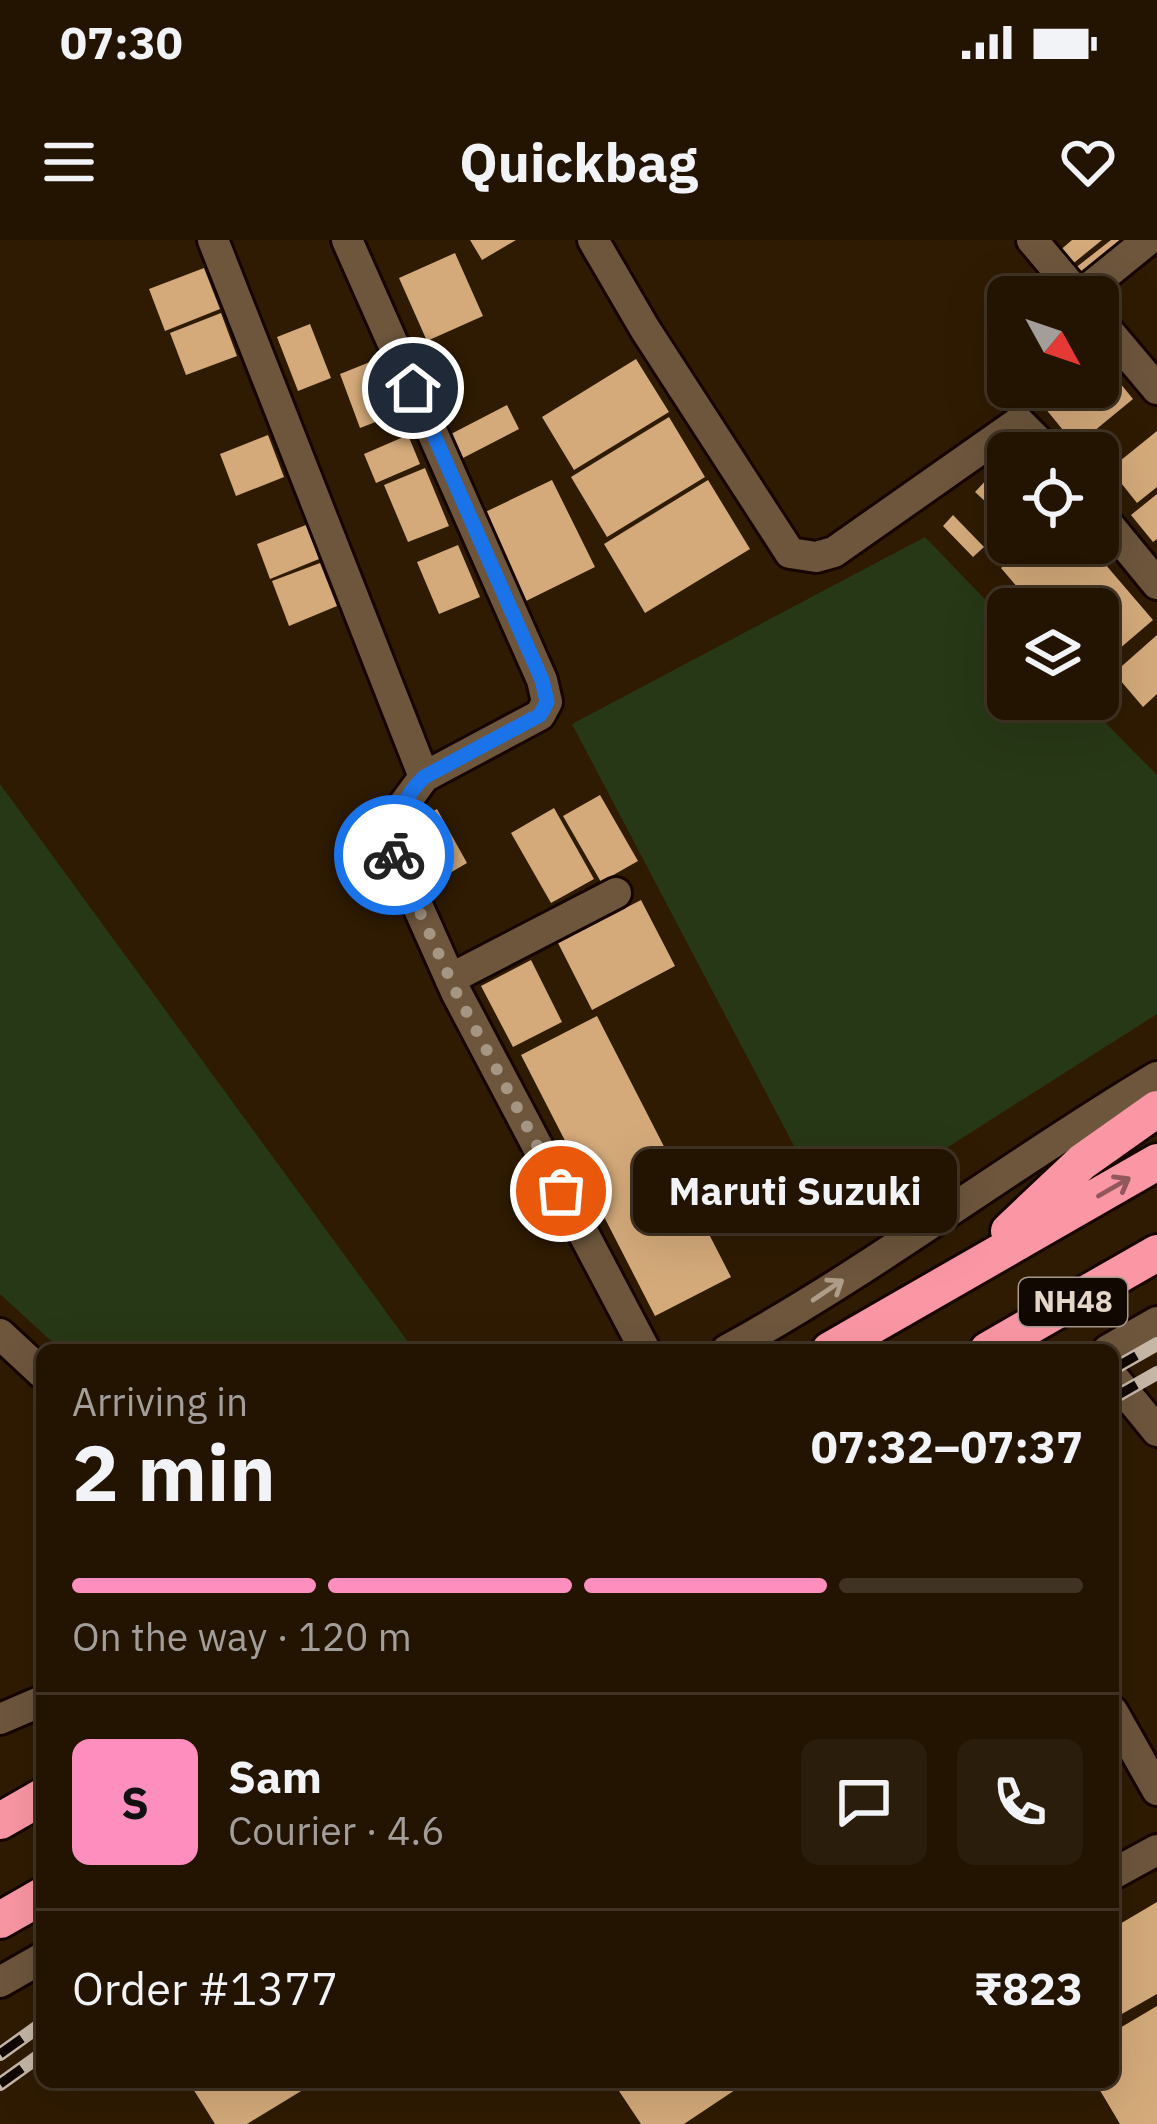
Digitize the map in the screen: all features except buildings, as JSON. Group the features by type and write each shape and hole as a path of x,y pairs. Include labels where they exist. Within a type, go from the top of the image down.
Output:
{"highway":[{"path":"963,1274 1082,1162 1157,1108"},
{"name":"NH48","path":"840,1344 1157,1162"},
{"name":"NH48","path":"998,1344 1157,1253"},
{"path":"0,1821 36,1800"},
{"path":"0,1920 36,1899"}],"street":[{"path":"213,240 424,777"},
{"path":"347,240 542,680 547,702 540,715 424,777 399,811 389,844 450,979 642,1344"},
{"path":"593,240 790,553 815,557 834,552 987,444"},
{"path":"1032,240 1062,276"},
{"path":"1104,276 1148,240"},
{"path":"1119,344 1157,389"},
{"path":"1005,432 1019,422 1029,432"},
{"path":"1119,538 1157,584"},
{"path":"450,979 616,893"},
{"path":"739,1344 1157,1077"},
{"path":"1118,1344 1157,1322"},
{"path":"0,1334 36,1367"},
{"path":"1119,1384 1157,1431"},
{"path":"0,1719 36,1704"},
{"path":"1119,1723 1157,1790"},
{"path":"1119,1871 1157,1850"},
{"path":"0,1982 36,1961"}],"green space":[{"path":"925,537 987,601 987,720 1103,720 1157,775 1157,1014 833,1220 572,724"},
{"path":"0,784 410,1344 54,1344 0,1294"}],"railway":[{"path":"1119,1366 1157,1344"},
{"path":"1119,1395 1157,1373"},
{"path":"0,2054 36,2028"},
{"path":"0,2084 36,2058"}],"way so far":[{"path":"394,855 456,992 561,1191"}],"place":[{"name":"Maruti Suzuki","path":"561,1191"}],"route":[{"path":"394,855 389,844 412,789 424,777 540,715 547,702 542,680 413,388"}]}
